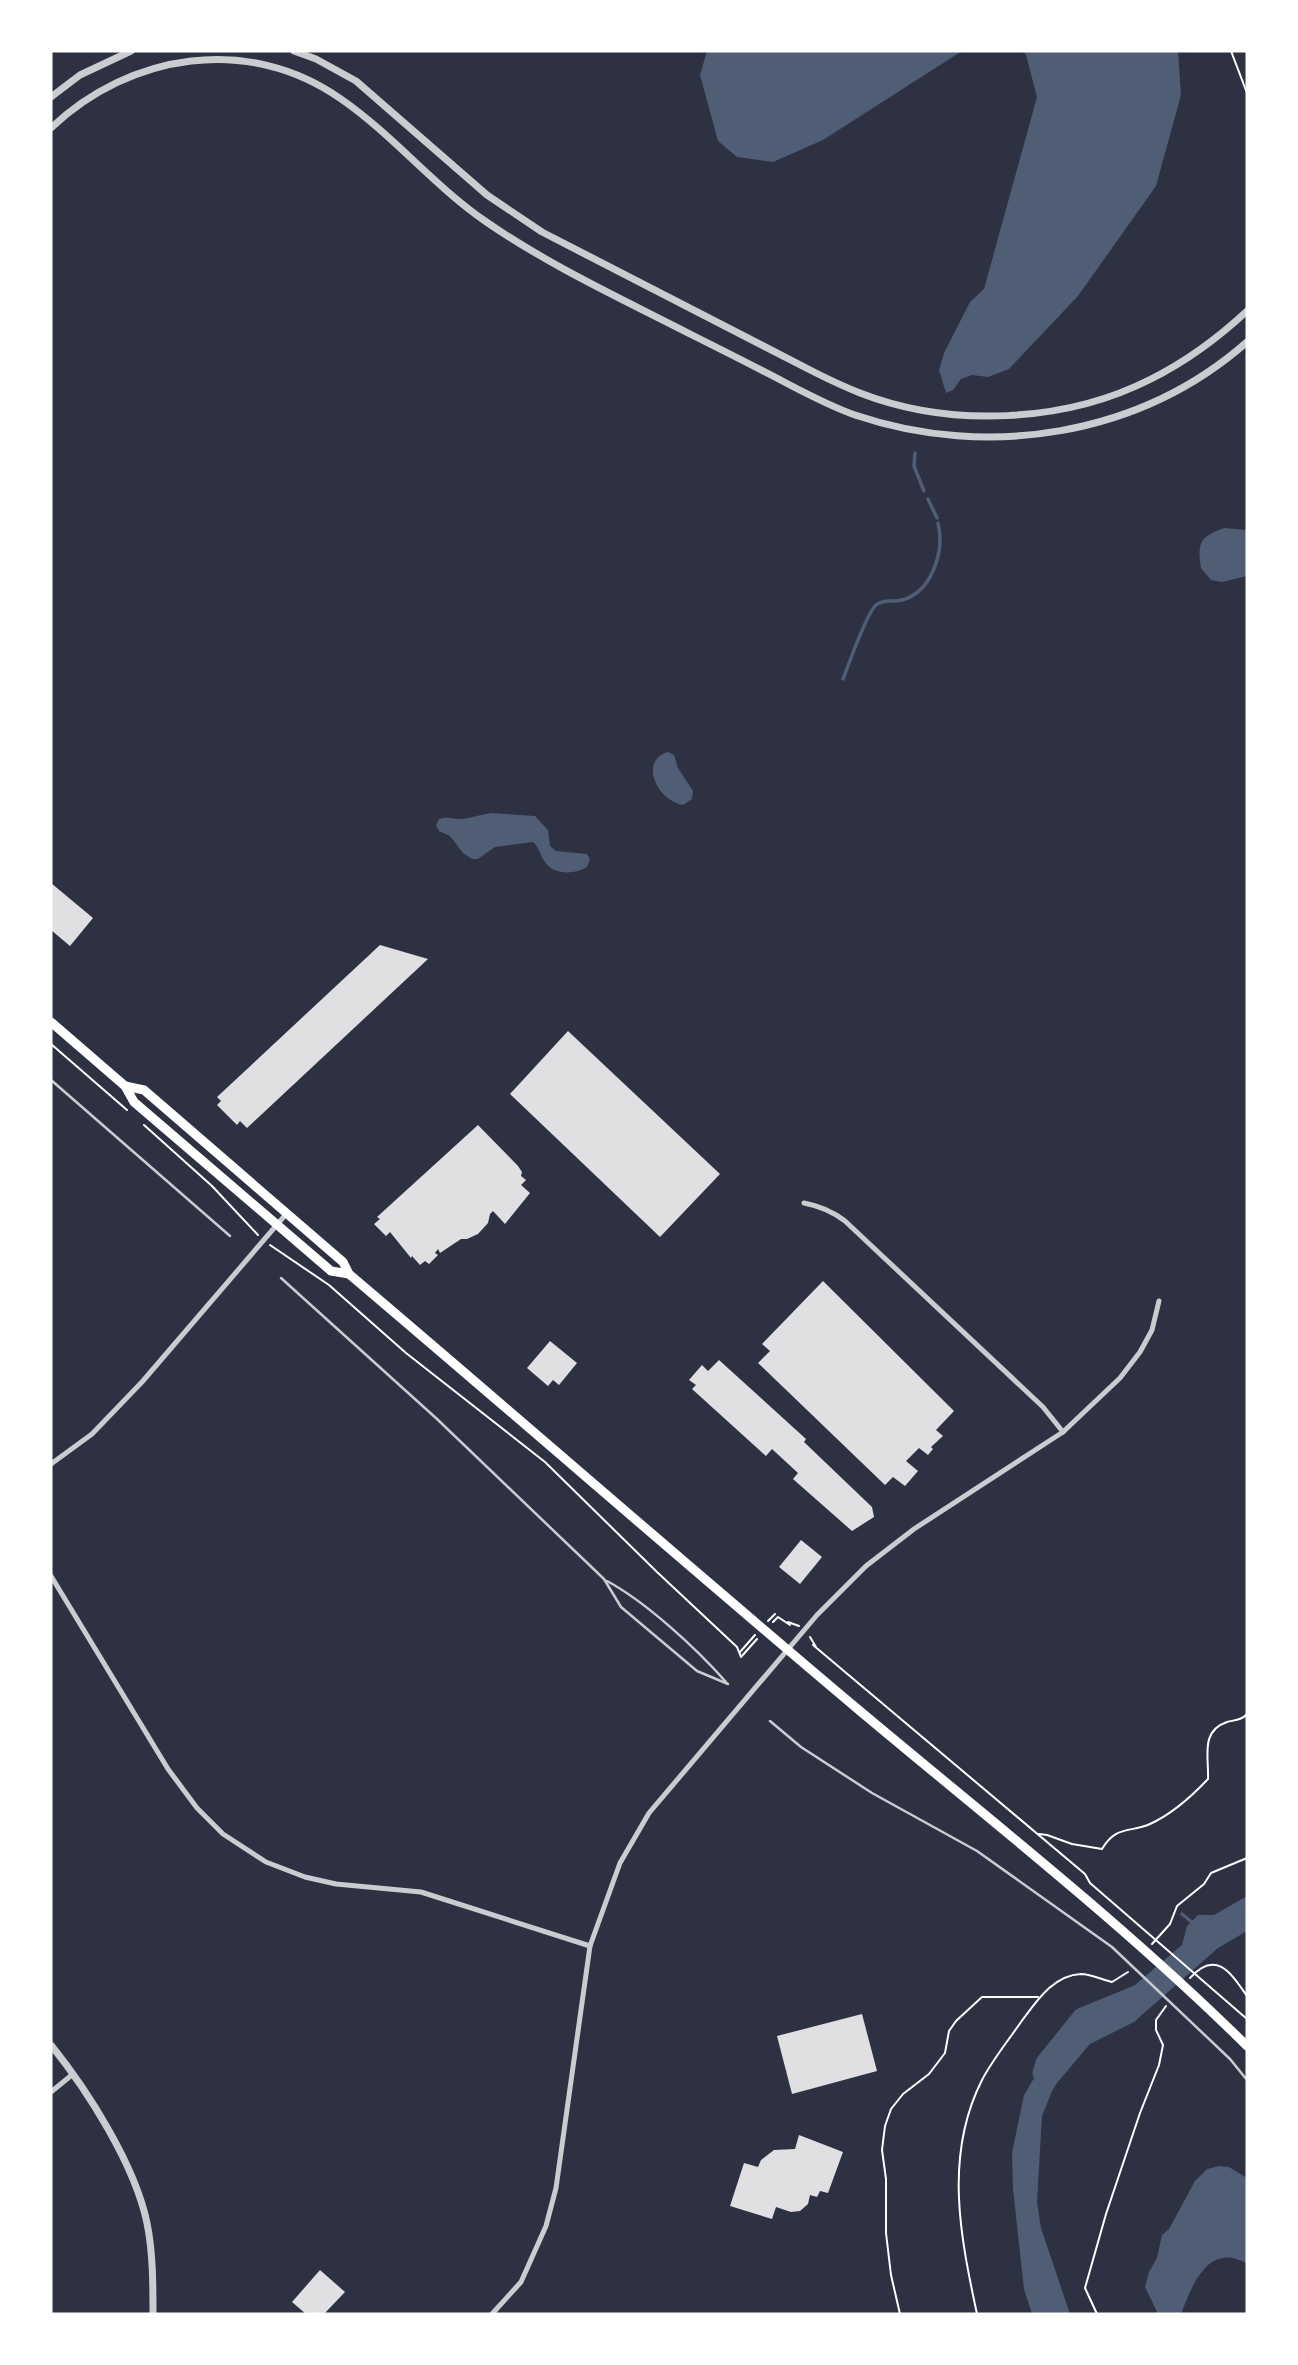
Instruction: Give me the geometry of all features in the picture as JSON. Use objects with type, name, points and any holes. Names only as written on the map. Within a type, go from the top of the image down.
[{"type":"main road","points":[[51,1022],[125,1086],[134,1102],[331,1271],[349,1274]]},
{"type":"main road","points":[[125,1086],[144,1090],[343,1262],[349,1274],[788,1650],[1129,1936],[1247,2046]]},
{"type":"street","points":[[51,97],[80,75],[131,51]]},
{"type":"street","points":[[294,51],[316,59],[356,81],[487,195],[542,232],[816,373],[861,394],[907,407],[980,416],[1036,413],[1081,404],[1126,389],[1170,368],[1206,345],[1247,311]]},
{"type":"street","points":[[51,128],[103,88],[158,66],[183,61],[225,60],[283,70],[340,97],[481,218],[553,264],[806,393],[853,414],[899,428],[943,436],[975,438],[1039,435],[1107,420],[1137,410],[1194,381],[1247,341]]},
{"type":"street","points":[[804,1203],[831,1211],[845,1221],[1043,1407],[1063,1432]]},
{"type":"street","points":[[51,1464],[92,1434],[142,1382],[287,1213]]},
{"type":"street","points":[[492,2314],[521,2282],[546,2226],[556,2188],[590,1946],[615,1873],[642,1823],[824,1607],[876,1558],[923,1523],[1063,1432],[1120,1378],[1140,1352],[1152,1330],[1159,1301]]},
{"type":"street","points":[[51,1576],[168,1769],[197,1808],[223,1834],[267,1862],[305,1877],[336,1884],[421,1892],[590,1946]]},
{"type":"street","points":[[51,2045],[73,2074],[114,2139],[131,2178],[147,2222],[153,2314]]},
{"type":"street","points":[[51,2092],[73,2074]]},
{"type":"lane","points":[[51,1080],[230,1236]]},
{"type":"lane","points":[[281,1278],[437,1419],[604,1579],[621,1607],[697,1671],[728,1684],[709,1663],[629,1592],[604,1579]]},
{"type":"lane","points":[[770,1721],[802,1747],[872,1793],[977,1851],[1112,1947],[1230,2059],[1247,2080]]},
{"type":"path","points":[[1231,51],[1247,93]]},
{"type":"path","points":[[51,1044],[132,1115]]},
{"type":"path","points":[[143,1124],[212,1186],[251,1229]]},
{"type":"path","points":[[278,1252],[328,1285],[406,1353],[545,1462],[712,1622],[737,1647],[741,1657]]},
{"type":"path","points":[[771,1618],[775,1614]]},
{"type":"path","points":[[778,1617],[790,1625]]},
{"type":"path","points":[[785,1621],[796,1623]]},
{"type":"path","points":[[813,1639],[817,1648]]},
{"type":"path","points":[[813,1645],[1085,1874],[1090,1883],[1247,2018]]},
{"type":"path","points":[[739,1653],[745,1646]]},
{"type":"path","points":[[1038,1835],[1102,1849],[1108,1840],[1124,1829],[1149,1825],[1191,1797],[1208,1779],[1206,1743],[1211,1732],[1223,1724],[1244,1718],[1247,1714]]},
{"type":"path","points":[[1161,1934],[1170,1924],[1177,1906],[1204,1884],[1211,1872],[1247,1858]]},
{"type":"path","points":[[1205,1965],[1216,1964],[1225,1969],[1247,1996]]},
{"type":"path","points":[[977,2314],[961,2231],[957,2188],[962,2138],[974,2099],[989,2068],[1045,1991],[1058,1982],[1082,1974],[1100,1980]]},
{"type":"path","points":[[900,2314],[891,2275],[886,2232],[886,2179],[882,2150],[885,2126],[891,2109],[903,2094],[929,2074],[945,2053],[949,2032],[956,2021],[982,1997],[1039,1998]]},
{"type":"path","points":[[1097,2314],[1085,2288],[1106,2214],[1159,2065],[1163,2045]]},
{"type":"water","points":[[707,51],[962,51],[823,140],[773,162],[737,157],[718,141],[700,75]]},
{"type":"water","points":[[1023,51],[1178,51],[1181,95],[1156,186],[1078,296],[1009,369],[988,377],[972,375],[961,379],[953,390],[946,393],[939,370],[944,353],[970,302],[984,289],[1037,97]]},
{"type":"water","points":[[1224,528],[1247,530],[1247,576],[1222,582],[1211,580],[1201,568],[1200,546],[1210,534]]},
{"type":"water","points":[[668,752],[674,755],[678,768],[693,791],[692,799],[683,805],[665,796],[654,780],[654,763],[659,756]]},
{"type":"water","points":[[491,813],[535,816],[548,830],[550,846],[556,851],[587,854],[590,859],[587,867],[571,872],[553,869],[545,862],[533,842],[495,847],[478,859],[472,859],[463,853],[450,836],[439,831],[436,825],[442,818],[462,819]]},
{"type":"water","points":[[1247,1896],[1247,1931],[1218,1948],[1134,2022],[1090,2044],[1052,2091],[1042,2116],[1037,2202],[1041,2228],[1070,2314],[1032,2314],[1024,2289],[1013,2189],[1012,2153],[1024,2095],[1043,2063],[1085,2023],[1115,2002],[1182,1945],[1187,1926],[1198,1915],[1214,1915]]},
{"type":"water","points":[[1229,2167],[1247,2178],[1247,2264],[1234,2258],[1222,2258],[1212,2262],[1197,2279],[1181,2314],[1158,2314],[1145,2287],[1157,2258],[1162,2235],[1169,2229],[1195,2181],[1207,2169]]},
{"type":"building","points":[[51,883],[93,918],[70,946],[51,930]]},
{"type":"building","points":[[380,945],[428,959],[247,1128],[240,1121],[237,1125],[217,1105],[221,1101],[217,1097]]},
{"type":"building","points":[[568,1031],[720,1174],[660,1237],[510,1094]]},
{"type":"building","points":[[478,1125],[518,1166],[522,1172],[521,1176],[526,1180],[521,1185],[530,1193],[505,1224],[493,1211],[488,1223],[478,1234],[461,1239],[440,1253],[438,1249],[435,1253],[438,1255],[429,1264],[425,1261],[420,1265],[390,1232],[386,1236],[374,1224],[380,1219],[377,1217]]},
{"type":"building","points":[[823,1281],[954,1411],[936,1430],[943,1436],[931,1447],[933,1449],[928,1455],[919,1448],[906,1461],[918,1471],[905,1486],[893,1477],[885,1485],[758,1363],[770,1351],[762,1344]]},
{"type":"building","points":[[550,1341],[577,1363],[559,1385],[553,1380],[548,1386],[527,1368]]},
{"type":"building","points":[[719,1360],[806,1439],[804,1442],[872,1507],[874,1517],[852,1531],[793,1479],[798,1473],[772,1449],[766,1456],[692,1389],[696,1385],[689,1380],[702,1365],[708,1371]]},
{"type":"building","points":[[801,1540],[822,1557],[800,1584],[779,1567]]},
{"type":"building","points":[[862,2014],[877,2071],[792,2094],[777,2036]]},
{"type":"building","points":[[799,2135],[843,2152],[828,2193],[820,2191],[817,2197],[810,2195],[808,2204],[800,2211],[791,2212],[776,2207],[772,2219],[730,2206],[744,2163],[758,2167],[761,2160],[774,2150],[795,2149]]},
{"type":"building","points":[[320,2270],[345,2292],[324,2314],[306,2314],[292,2302]]},
{"type":"waterway","points":[[915,453],[914,466],[924,491]]},
{"type":"waterway","points":[[928,499],[937,518]]},
{"type":"waterway","points":[[843,679],[863,628],[876,605],[912,596],[928,580],[938,558],[938,523]]},
{"type":"waterway","points":[[1182,1914],[1194,1924]]},
{"type":"waterway","points":[[1042,2073],[1045,2063],[1082,2017],[1136,1995]]}]
